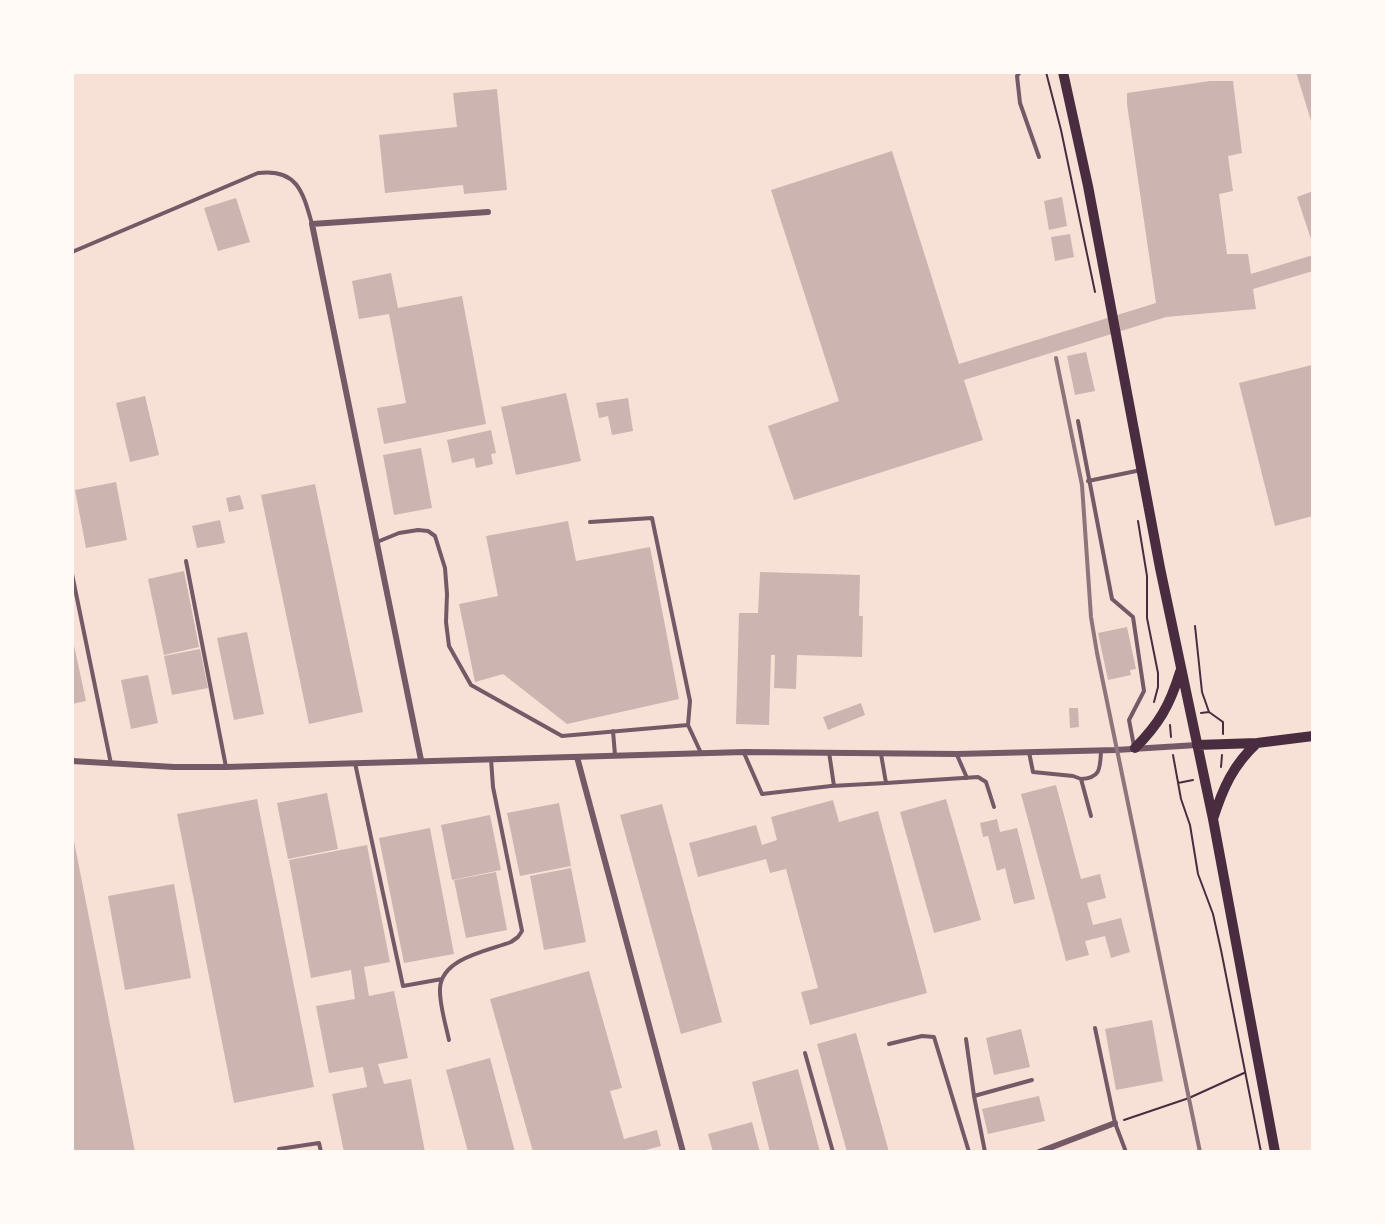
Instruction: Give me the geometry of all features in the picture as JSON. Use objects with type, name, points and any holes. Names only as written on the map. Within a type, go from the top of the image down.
[{"type":"main road","points":[[1063,72],[1088,186],[1181,669],[1213,819],[1275,1152]]},
{"type":"main road","points":[[1135,748],[1163,715],[1173,696],[1181,669]]},
{"type":"main road","points":[[1197,745],[1257,743],[1313,736]]},
{"type":"main road","points":[[1213,819],[1228,777],[1245,753],[1257,743]]},
{"type":"street","points":[[421,760],[312,224],[488,212]]},
{"type":"street","points":[[72,761],[226,767],[744,752],[957,754],[1101,751],[1197,745]]},
{"type":"street","points":[[577,757],[683,1152]]},
{"type":"street","points":[[1039,1152],[1115,1123]]},
{"type":"lane","points":[[1020,72],[1017,76],[1020,103],[1039,157]]},
{"type":"lane","points":[[72,252],[258,172],[282,173],[294,181],[305,200],[312,224]]},
{"type":"lane","points":[[1078,421],[1112,599],[1133,617],[1144,691],[1129,720],[1135,748]]},
{"type":"lane","points":[[1088,481],[1142,470]]},
{"type":"lane","points":[[590,522],[652,518],[690,701],[688,725],[701,754]]},
{"type":"lane","points":[[376,542],[399,533],[418,530],[428,531],[435,536],[445,568],[449,646],[471,685],[562,736],[688,725]]},
{"type":"lane","points":[[186,561],[226,767]]},
{"type":"lane","points":[[72,574],[111,764]]},
{"type":"lane","points":[[613,731],[615,755]]},
{"type":"lane","points":[[1029,752],[1033,772],[1091,779],[1096,775],[1100,764],[1101,751]]},
{"type":"lane","points":[[744,752],[762,794],[834,786],[978,777],[986,782],[994,807]]},
{"type":"lane","points":[[828,752],[834,786]]},
{"type":"lane","points":[[881,754],[886,783]]},
{"type":"lane","points":[[957,754],[967,778]]},
{"type":"lane","points":[[449,1040],[440,990],[447,969],[456,962],[511,942],[522,931],[493,787],[491,759]]},
{"type":"lane","points":[[355,763],[403,987],[442,979]]},
{"type":"lane","points":[[1081,779],[1091,816]]},
{"type":"lane","points":[[1095,1028],[1115,1123],[1126,1152]]},
{"type":"lane","points":[[889,1044],[922,1036],[934,1037],[969,1152]]},
{"type":"lane","points":[[966,1039],[985,1152]]},
{"type":"lane","points":[[805,1053],[833,1152]]},
{"type":"lane","points":[[974,1096],[1032,1080]]},
{"type":"lane","points":[[279,1149],[319,1143],[321,1152]]},
{"type":"path","points":[[1046,72],[1061,130],[1096,301]]},
{"type":"path","points":[[1137,514],[1147,576],[1147,618],[1158,674],[1158,687],[1152,709],[1169,718],[1181,800],[1190,825],[1198,874],[1213,914],[1262,1152]]},
{"type":"path","points":[[1195,626],[1202,692],[1209,712]]},
{"type":"path","points":[[1115,1123],[1189,1098],[1246,1073],[1259,1071]]},
{"type":"building","points":[[1296,72],[1313,72],[1313,124],[1312,124]]},
{"type":"building","points":[[1210,81],[1233,81],[1242,153],[1228,156],[1233,191],[1219,194],[1227,254],[1248,254],[1251,274],[1313,255],[1313,271],[1253,289],[1256,309],[1166,317],[964,380],[983,440],[794,500],[768,426],[839,401],[771,190],[892,151],[959,364],[1156,303],[1127,93]]},
{"type":"building","points":[[497,89],[507,190],[464,194],[463,185],[385,193],[379,135],[457,127],[453,93]]},
{"type":"building","points":[[1313,191],[1313,245],[1297,197]]},
{"type":"building","points":[[1062,197],[1067,226],[1049,230],[1044,201]]},
{"type":"building","points":[[236,198],[250,242],[218,251],[204,208]]},
{"type":"building","points":[[1070,234],[1074,257],[1055,261],[1051,237]]},
{"type":"building","points":[[391,273],[398,308],[462,296],[486,424],[384,444],[377,408],[406,403],[389,314],[359,319],[352,281]]},
{"type":"building","points":[[1086,352],[1095,391],[1075,395],[1067,356]]},
{"type":"building","points":[[1312,365],[1313,516],[1275,526],[1239,383]]},
{"type":"building","points":[[566,393],[581,461],[516,475],[501,407]]},
{"type":"building","points":[[145,396],[159,455],[130,462],[116,403]]},
{"type":"building","points":[[628,398],[633,431],[612,435],[608,416],[599,418],[596,403]]},
{"type":"building","points":[[491,430],[496,453],[491,454],[493,464],[476,468],[474,458],[452,463],[447,440]]},
{"type":"building","points":[[421,448],[432,508],[394,515],[383,455]]},
{"type":"building","points":[[116,482],[127,540],[86,548],[75,490]]},
{"type":"building","points":[[315,484],[363,712],[309,724],[261,495]]},
{"type":"building","points":[[240,495],[244,509],[229,512],[226,498]]},
{"type":"building","points":[[220,520],[225,543],[197,548],[192,526]]},
{"type":"building","points":[[568,521],[576,561],[650,547],[679,699],[567,724],[503,674],[475,682],[459,604],[498,596],[486,536]]},
{"type":"building","points":[[184,571],[199,647],[164,655],[148,579]]},
{"type":"building","points":[[760,572],[860,575],[859,616],[863,616],[862,657],[797,655],[796,689],[774,688],[775,655],[771,655],[769,725],[736,724],[739,613],[758,613]]},
{"type":"building","points":[[1127,627],[1136,669],[1130,670],[1131,675],[1108,680],[1098,633]]},
{"type":"building","points":[[247,632],[264,714],[234,720],[217,638]]},
{"type":"building","points":[[72,636],[86,701],[72,704]]},
{"type":"building","points":[[200,649],[208,688],[172,695],[164,656]]},
{"type":"building","points":[[148,675],[158,723],[131,729],[121,680]]},
{"type":"building","points":[[861,703],[865,715],[828,730],[823,717]]},
{"type":"building","points":[[1069,708],[1078,708],[1079,727],[1070,728]]},
{"type":"building","points":[[1056,785],[1081,879],[1100,874],[1106,898],[1087,903],[1093,925],[1121,918],[1130,952],[1111,958],[1105,936],[1085,941],[1089,955],[1066,961],[1021,794]]},
{"type":"building","points":[[327,793],[338,849],[288,859],[277,803]]},
{"type":"building","points":[[257,799],[314,1087],[234,1103],[177,814]]},
{"type":"building","points":[[946,799],[981,920],[934,933],[900,812]]},
{"type":"building","points":[[833,800],[839,822],[878,811],[927,993],[810,1025],[801,992],[818,988],[786,869],[770,873],[766,859],[698,877],[689,843],[756,825],[762,845],[777,840],[771,817]]},
{"type":"building","points":[[559,803],[571,866],[520,876],[507,813]]},
{"type":"building","points":[[662,804],[722,1022],[681,1034],[620,815]]},
{"type":"building","points":[[490,815],[501,870],[452,880],[441,825]]},
{"type":"building","points":[[997,819],[1000,832],[1017,828],[1035,899],[1014,904],[1005,868],[997,871],[988,836],[983,837],[980,823]]},
{"type":"building","points":[[430,828],[454,954],[404,963],[379,838]]},
{"type":"building","points":[[73,836],[135,1152],[72,1152]]},
{"type":"building","points":[[367,845],[390,962],[364,967],[369,996],[394,991],[408,1058],[378,1064],[384,1084],[411,1079],[425,1152],[344,1152],[332,1094],[367,1087],[363,1067],[329,1073],[316,1006],[355,999],[351,970],[311,978],[289,860]]},
{"type":"building","points":[[571,868],[586,942],[544,950],[530,876]]},
{"type":"building","points":[[496,872],[507,930],[466,938],[454,880]]},
{"type":"building","points":[[174,884],[191,978],[125,990],[108,896]]},
{"type":"building","points":[[589,971],[622,1088],[610,1091],[624,1139],[657,1130],[661,1146],[638,1152],[533,1152],[490,999]]},
{"type":"building","points":[[1152,1020],[1163,1081],[1116,1090],[1105,1029]]},
{"type":"building","points":[[1021,1029],[1030,1067],[994,1075],[986,1038]]},
{"type":"building","points":[[856,1033],[889,1152],[847,1152],[817,1044]]},
{"type":"building","points":[[490,1058],[515,1152],[468,1152],[446,1070]]},
{"type":"building","points":[[798,1069],[820,1152],[770,1152],[752,1082]]},
{"type":"building","points":[[1039,1096],[1045,1121],[988,1134],[982,1109]]},
{"type":"building","points":[[752,1122],[760,1152],[713,1152],[708,1134]]},
{"type":"railway","points":[[1056,358],[1082,485],[1091,617],[1097,653],[1200,1152]]}]
